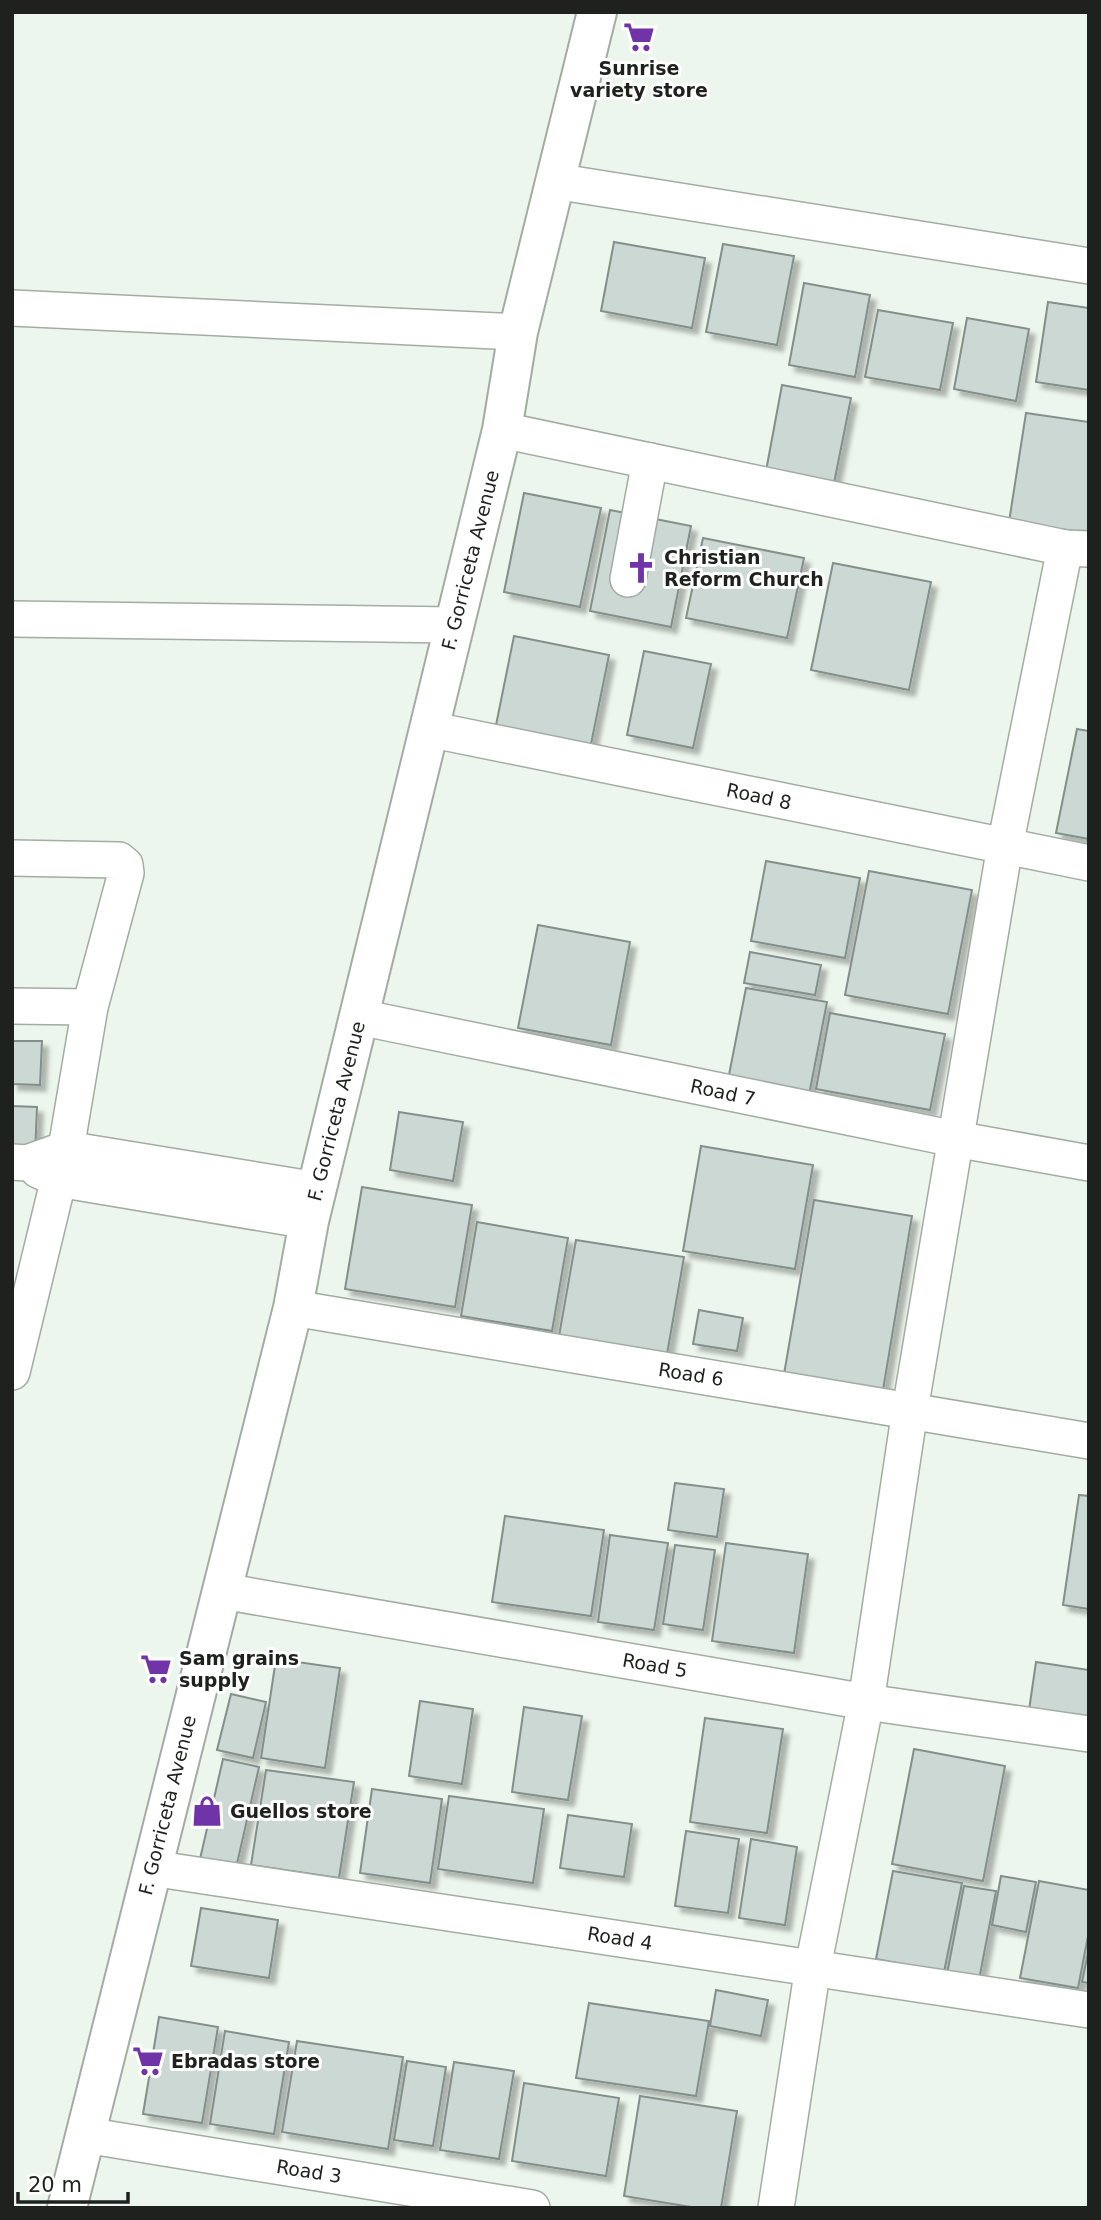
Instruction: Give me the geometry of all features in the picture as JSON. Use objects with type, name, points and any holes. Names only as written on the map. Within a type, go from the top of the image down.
[{"type":"main road","name":"F. Gorriceta Avenue","points":[[67,2208],[293,1308],[313,1206],[502,430],[518,332],[597,12]]},
{"type":"street","points":[[554,181],[1089,267]]},
{"type":"street","points":[[12,308],[518,332]]},
{"type":"street","points":[[502,430],[1077,549],[1005,846],[910,1410],[866,1702],[813,1967],[776,2208]]},
{"type":"street","points":[[628,579],[650,461]]},
{"type":"street","points":[[12,620],[454,625]]},
{"type":"street","name":"Road 8","points":[[429,729],[1089,863]]},
{"type":"street","points":[[12,858],[119,860],[125,865],[127,873],[90,1007],[62,1164],[19,1315],[12,1372]]},
{"type":"street","points":[[12,1006],[90,1007]]},
{"type":"street","name":"Road 7","points":[[359,1017],[955,1139],[1089,1163]]},
{"type":"street","points":[[20,1163],[62,1164],[313,1206]]},
{"type":"street","name":"Road 6","points":[[293,1308],[1089,1441]]},
{"type":"street","name":"Road 5","points":[[222,1591],[866,1702],[1089,1734]]},
{"type":"street","name":"Road 4","points":[[151,1868],[1089,2010]]},
{"type":"street","name":"Road 3","points":[[85,2135],[532,2208]]},
{"type":"building","points":[[614,242],[705,258],[692,328],[601,311]]},
{"type":"building","points":[[723,244],[794,256],[777,345],[706,332]]},
{"type":"building","points":[[804,283],[870,295],[855,377],[789,365]]},
{"type":"building","points":[[1048,302],[1089,308],[1089,390],[1036,382]]},
{"type":"building","points":[[878,310],[953,323],[940,390],[865,377]]},
{"type":"building","points":[[967,318],[1029,329],[1016,401],[954,389]]},
{"type":"building","points":[[782,385],[851,398],[834,483],[766,471]]},
{"type":"building","points":[[1026,413],[1089,422],[1089,533],[1009,522]]},
{"type":"building","points":[[524,493],[601,508],[580,607],[504,592]]},
{"type":"building","name":"Christian Reform Church","points":[[610,510],[691,526],[671,627],[590,611]]},
{"type":"building","points":[[703,538],[804,558],[787,638],[686,618]]},
{"type":"building","points":[[833,563],[931,582],[909,690],[811,670]]},
{"type":"building","points":[[514,636],[609,655],[589,754],[494,735]]},
{"type":"building","points":[[644,651],[711,664],[693,748],[627,735]]},
{"type":"building","points":[[1077,729],[1089,731],[1089,839],[1056,833]]},
{"type":"building","points":[[766,861],[860,878],[845,958],[751,941]]},
{"type":"building","points":[[869,871],[972,890],[948,1014],[845,995]]},
{"type":"building","points":[[538,925],[630,942],[611,1045],[518,1028]]},
{"type":"building","points":[[750,952],[821,965],[815,995],[744,983]]},
{"type":"building","points":[[746,988],[827,1002],[809,1095],[728,1080]]},
{"type":"building","points":[[830,1013],[945,1034],[930,1110],[816,1089]]},
{"type":"building","points":[[12,1041],[42,1041],[40,1085],[12,1084]]},
{"type":"building","points":[[12,1106],[37,1107],[35,1154],[12,1153]]},
{"type":"building","points":[[399,1112],[463,1122],[453,1181],[390,1170]]},
{"type":"building","points":[[701,1146],[813,1165],[795,1269],[683,1251]]},
{"type":"building","points":[[362,1187],[472,1205],[455,1307],[345,1289]]},
{"type":"building","points":[[814,1200],[912,1216],[882,1396],[783,1380]]},
{"type":"building","points":[[477,1222],[568,1238],[552,1331],[461,1316]]},
{"type":"building","points":[[576,1240],[684,1257],[667,1354],[559,1336]]},
{"type":"building","points":[[699,1310],[743,1318],[737,1351],[693,1344]]},
{"type":"building","points":[[675,1483],[724,1489],[717,1537],[668,1530]]},
{"type":"building","points":[[1079,1495],[1089,1496],[1089,1609],[1063,1605]]},
{"type":"building","points":[[505,1516],[604,1530],[591,1616],[492,1602]]},
{"type":"building","points":[[610,1535],[668,1543],[654,1630],[598,1622]]},
{"type":"building","points":[[726,1543],[808,1554],[794,1653],[712,1641]]},
{"type":"building","points":[[675,1545],[715,1550],[703,1630],[663,1624]]},
{"type":"building","points":[[276,1659],[340,1668],[325,1768],[261,1758]]},
{"type":"building","points":[[1036,1662],[1089,1670],[1089,1725],[1028,1717]]},
{"type":"building","points":[[231,1694],[266,1702],[253,1758],[217,1750]]},
{"type":"building","points":[[420,1701],[473,1709],[462,1784],[409,1776]]},
{"type":"building","points":[[524,1707],[582,1716],[568,1800],[512,1792]]},
{"type":"building","points":[[705,1718],[783,1729],[767,1833],[690,1822]]},
{"type":"building","points":[[914,1749],[1005,1766],[983,1881],[892,1864]]},
{"type":"building","points":[[223,1759],[259,1767],[236,1868],[200,1859]]},
{"type":"building","points":[[266,1770],[354,1782],[339,1878],[251,1865]]},
{"type":"building","points":[[372,1789],[442,1799],[430,1883],[360,1873]]},
{"type":"building","points":[[449,1796],[544,1809],[533,1883],[438,1869]]},
{"type":"building","points":[[568,1815],[632,1824],[624,1877],[560,1868]]},
{"type":"building","points":[[686,1831],[739,1839],[728,1913],[675,1906]]},
{"type":"building","points":[[751,1839],[797,1847],[785,1925],[739,1918]]},
{"type":"building","points":[[893,1871],[962,1883],[944,1972],[876,1959]]},
{"type":"building","points":[[1001,1876],[1036,1882],[1026,1932],[992,1925]]},
{"type":"building","points":[[1039,1881],[1089,1890],[1089,1931],[1078,1988],[1020,1978]]},
{"type":"building","points":[[964,1886],[996,1891],[978,1985],[946,1979]]},
{"type":"building","points":[[201,1908],[278,1920],[269,1978],[191,1966]]},
{"type":"building","points":[[1089,1948],[1089,1983],[1082,1982]]},
{"type":"building","points":[[716,1990],[768,2000],[761,2036],[710,2026]]},
{"type":"building","points":[[589,2003],[709,2021],[696,2096],[576,2078]]},
{"type":"building","points":[[159,2017],[218,2027],[202,2123],[143,2114]]},
{"type":"building","points":[[225,2031],[289,2042],[274,2134],[210,2124]]},
{"type":"building","points":[[297,2041],[403,2057],[388,2149],[282,2132]]},
{"type":"building","points":[[407,2061],[446,2067],[433,2146],[394,2140]]},
{"type":"building","points":[[454,2062],[514,2071],[499,2159],[440,2150]]},
{"type":"building","points":[[524,2083],[619,2098],[606,2176],[512,2161]]},
{"type":"building","points":[[640,2096],[737,2111],[721,2208],[697,2208],[624,2196]]},
{"type":"place","name":"Sunrise variety store","points":[[639,37]]},
{"type":"place","name":"Christian Reform Church","points":[[641,568]]},
{"type":"place","name":"Sam grains supply","points":[[156,1669]]},
{"type":"place","name":"Guellos store","points":[[207,1811]]},
{"type":"place","name":"Ebradas store","points":[[148,2061]]}]
